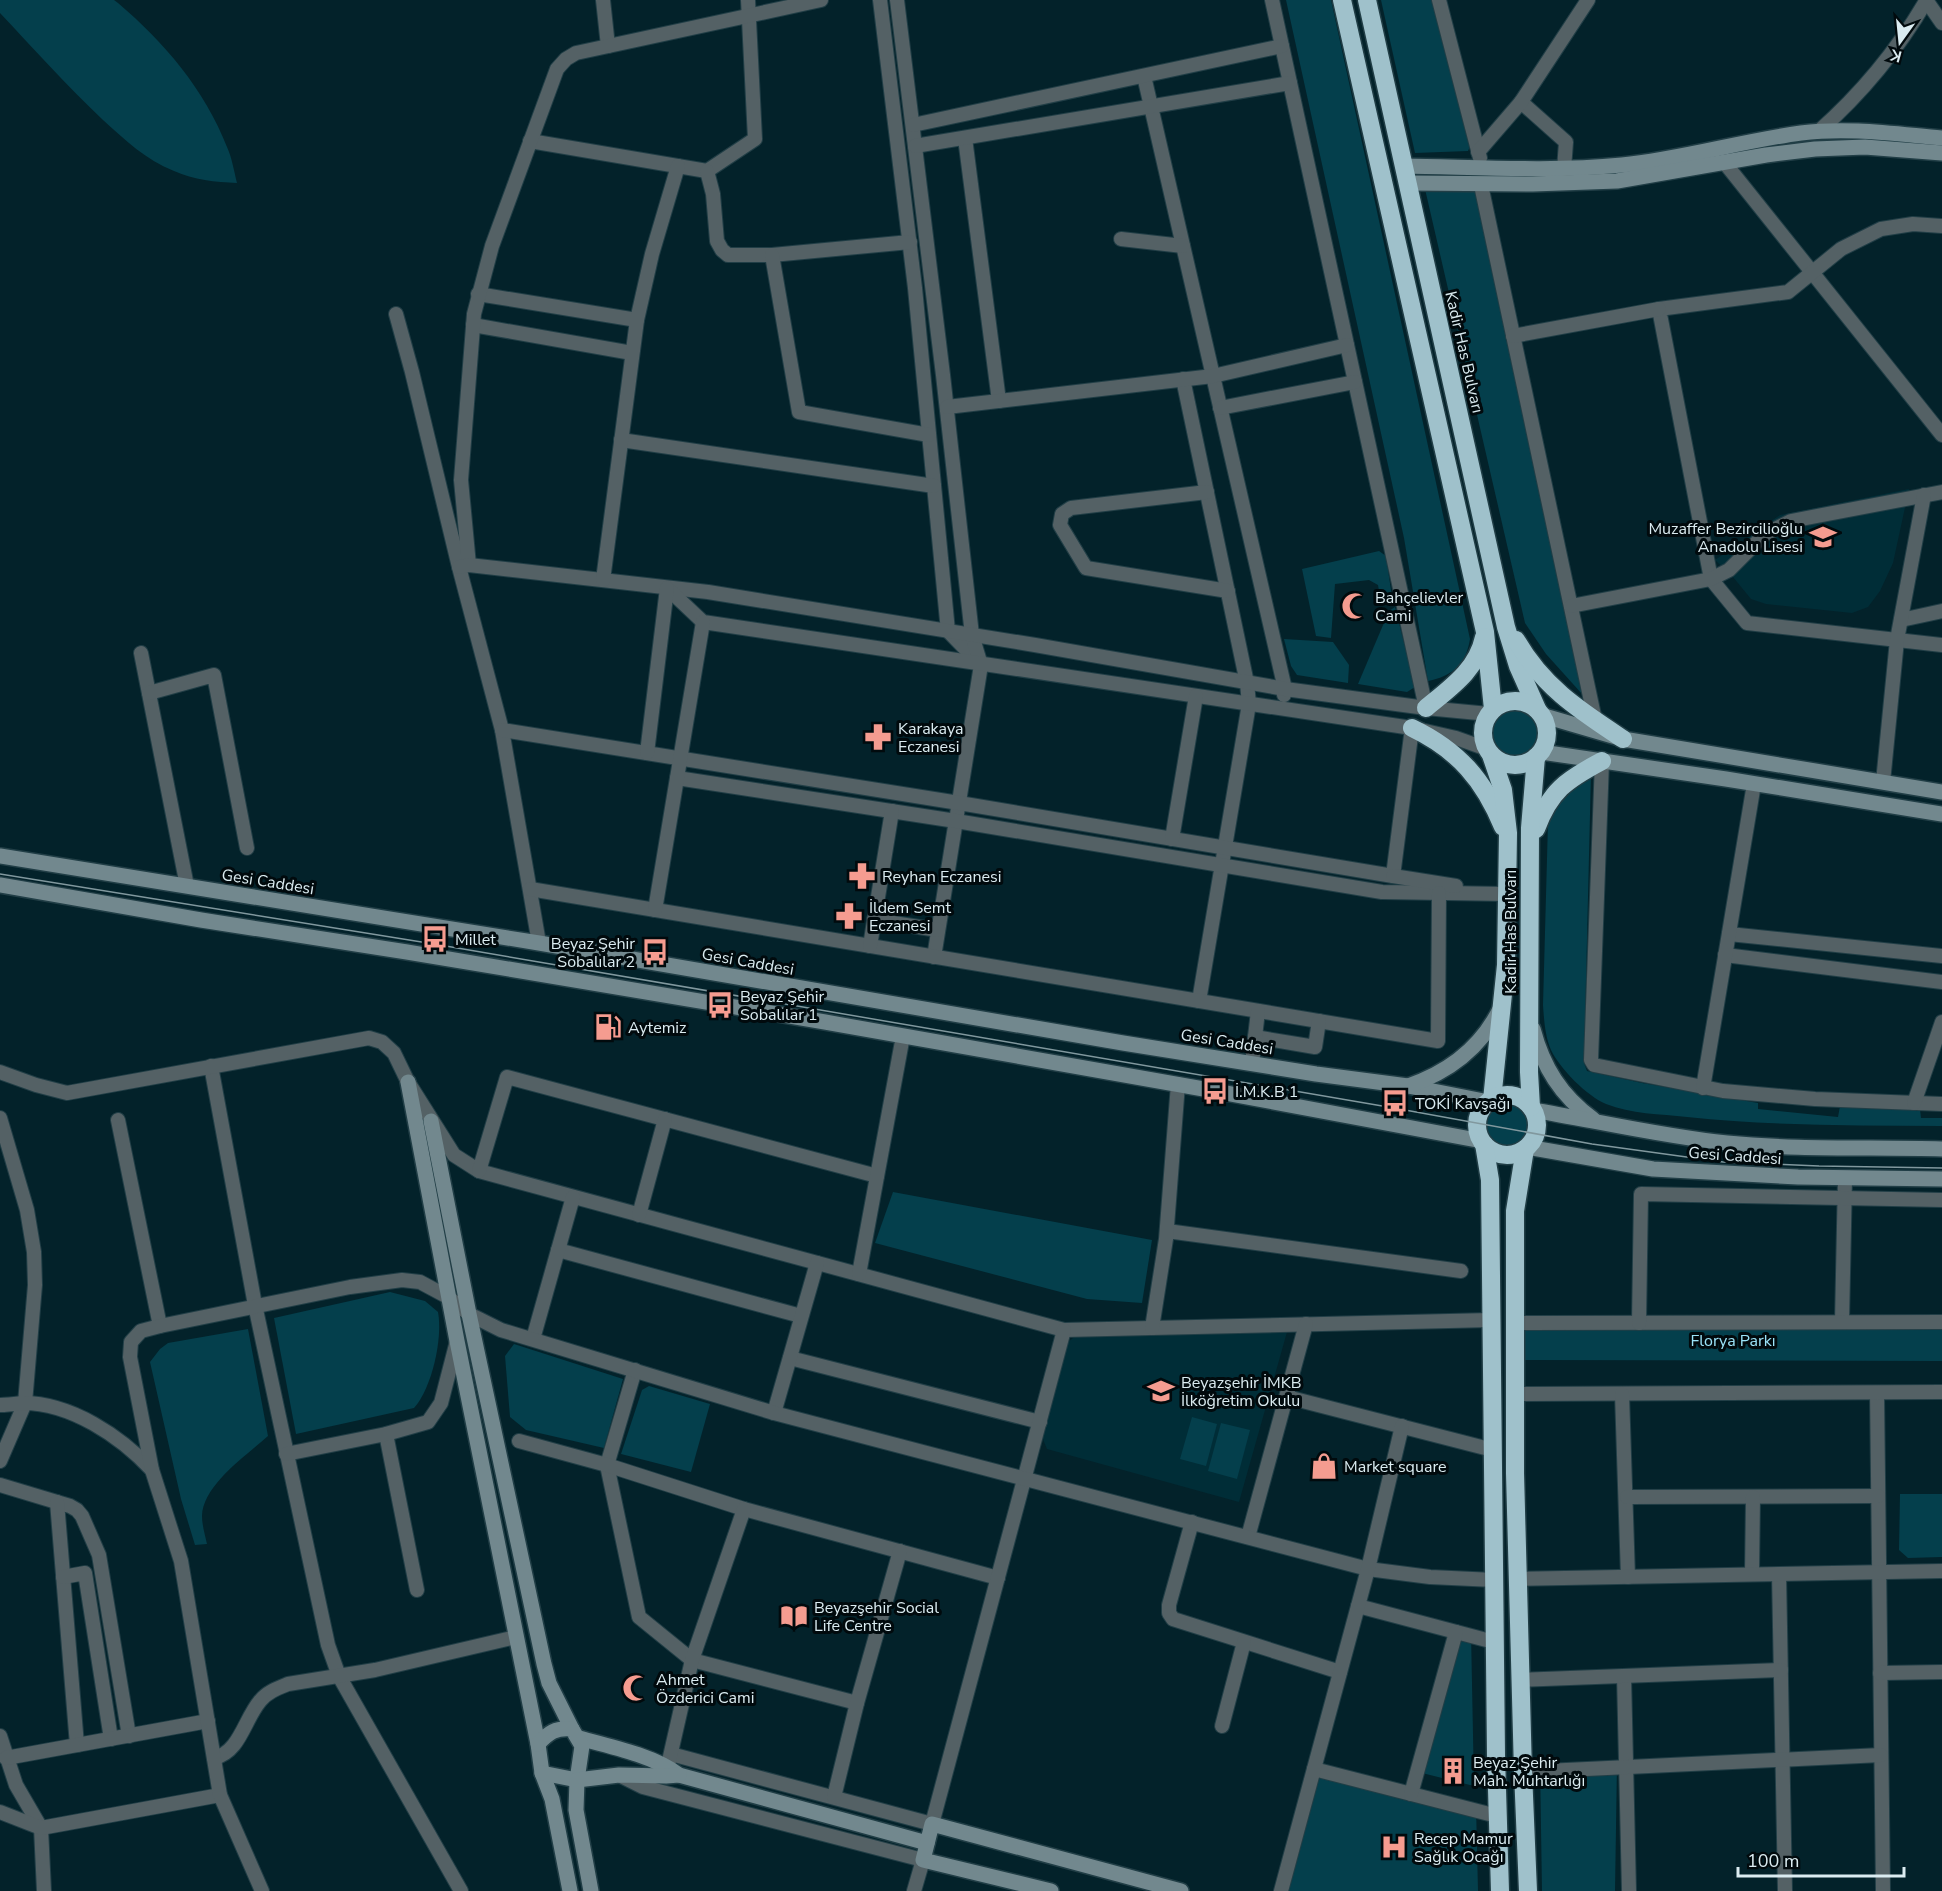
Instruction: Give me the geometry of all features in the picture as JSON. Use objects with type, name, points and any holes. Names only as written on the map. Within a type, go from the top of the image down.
[{"type":"highway","points":[[1342,0],[1485,632],[1491,711]]},
{"type":"highway","name":"Kadir Has Bulvarı","points":[[1367,0],[1503,613],[1518,666],[1539,712]]},
{"type":"highway","points":[[1503,613],[1525,654],[1542,677],[1564,698],[1623,739]]},
{"type":"highway","points":[[1426,708],[1471,667],[1480,650],[1485,632]]},
{"type":"highway","points":[[1515,701],[1523,702],[1539,712],[1547,730],[1547,737],[1539,755],[1522,765],[1514,765],[1498,760],[1489,752],[1482,735],[1485,720],[1491,711],[1507,702],[1515,701]]},
{"type":"highway","points":[[1412,728],[1441,744],[1470,769],[1493,804],[1508,842]]},
{"type":"highway","name":"Kadir Has Bulvarı","points":[[1489,752],[1504,797],[1508,842],[1503,1002],[1491,1101]]},
{"type":"highway","name":"Kadir Has Bulvarı","points":[[1532,1108],[1529,1013],[1530,845],[1539,755]]},
{"type":"highway","points":[[1530,845],[1550,798],[1573,778],[1602,761]]},
{"type":"highway","points":[[1483,1143],[1494,1152],[1501,1154],[1514,1155],[1526,1148],[1534,1140],[1537,1127],[1532,1108],[1514,1096],[1501,1096],[1491,1101],[1483,1109],[1479,1118],[1478,1131],[1483,1143],[1490,1180],[1494,1642],[1500,1891]]},
{"type":"highway","points":[[1526,1148],[1515,1211],[1515,1395],[1522,1772],[1528,1891]]},
{"type":"main road","points":[[1405,175],[1483,168],[1564,169],[1650,162],[1785,136],[1818,132],[1852,131],[1942,138]]},
{"type":"main road","points":[[1405,175],[1481,184],[1617,182],[1790,151],[1840,147],[1894,148],[1942,153]]},
{"type":"main road","points":[[1539,712],[1623,739],[1942,792]]},
{"type":"main road","points":[[1539,755],[1602,761],[1754,783],[1942,814]]},
{"type":"main road","name":"Gesi Caddesi","points":[[0,856],[1491,1101]]},
{"type":"main road","points":[[0,885],[903,1036],[1178,1084],[1483,1143]]},
{"type":"main road","points":[[1408,1086],[1438,1073],[1463,1057],[1487,1030],[1503,1002]]},
{"type":"main road","points":[[1529,1013],[1538,1050],[1549,1073],[1573,1103],[1595,1121]]},
{"type":"main road","points":[[408,1082],[542,1773],[552,1798],[570,1891]]},
{"type":"main road","name":"Gesi Caddesi","points":[[1532,1108],[1660,1134],[1728,1143],[1799,1147],[1942,1149]]},
{"type":"main road","points":[[431,1121],[469,1314],[544,1664],[549,1683],[582,1746],[577,1780],[576,1810],[591,1891]]},
{"type":"main road","name":"Gesi Caddesi","points":[[1526,1148],[1653,1168],[1798,1177],[1942,1179]]},
{"type":"main road","points":[[538,1744],[553,1730],[562,1728],[605,1745],[927,1843]]},
{"type":"main road","points":[[542,1773],[577,1780],[619,1775],[666,1776],[673,1765]]},
{"type":"main road","points":[[1051,1891],[923,1860],[932,1824],[1181,1891]]},
{"type":"street","points":[[603,0],[608,46]]},
{"type":"street","points":[[530,141],[706,171],[755,139],[748,0]]},
{"type":"street","points":[[464,566],[461,480],[473,325],[478,294],[492,246],[530,141],[554,76],[562,63],[576,53],[821,0]]},
{"type":"street","points":[[880,0],[910,242],[948,631],[981,665]]},
{"type":"street","points":[[897,0],[947,407],[972,635],[981,665],[934,957]]},
{"type":"street","points":[[1272,0],[1426,708]]},
{"type":"street","points":[[1439,0],[1483,168]]},
{"type":"street","points":[[1478,152],[1521,102],[1588,0]]},
{"type":"street","points":[[1818,132],[1855,98],[1883,66],[1926,0],[1942,23]]},
{"type":"street","points":[[913,125],[1282,46]]},
{"type":"street","points":[[1144,76],[1285,689],[1284,709]]},
{"type":"street","points":[[915,146],[1290,82]]},
{"type":"street","points":[[1521,102],[1566,142],[1564,169]]},
{"type":"street","points":[[965,138],[999,401]]},
{"type":"street","points":[[1724,162],[1942,435]]},
{"type":"street","points":[[603,580],[637,320],[652,254],[678,166]]},
{"type":"street","points":[[706,171],[713,194],[717,241],[722,250],[732,255],[772,255],[910,242]]},
{"type":"street","points":[[1481,184],[1595,720]]},
{"type":"street","points":[[1815,276],[1841,249],[1881,229],[1913,224],[1942,226]]},
{"type":"street","points":[[1513,336],[1659,309],[1788,292],[1883,236],[1914,232],[1942,234]]},
{"type":"street","points":[[1121,239],[1183,246]]},
{"type":"street","points":[[772,255],[799,412],[929,435]]},
{"type":"street","points":[[478,294],[637,320]]},
{"type":"street","points":[[1659,309],[1711,579],[1747,623],[1942,645]]},
{"type":"street","points":[[396,314],[464,566],[502,730],[539,943]]},
{"type":"street","points":[[473,325],[632,353]]},
{"type":"street","points":[[947,407],[1213,376],[1347,345]]},
{"type":"street","points":[[1183,379],[1250,704],[1199,1001]]},
{"type":"street","points":[[1220,408],[1355,382]]},
{"type":"street","points":[[621,441],[934,486]]},
{"type":"street","points":[[1207,492],[1071,508],[1062,514],[1060,525],[1086,568],[1228,591]]},
{"type":"street","points":[[1571,606],[1711,579],[1729,570],[1757,541],[1782,524],[1791,521],[1942,492]]},
{"type":"street","points":[[1883,782],[1898,640],[1924,495]]},
{"type":"street","points":[[464,566],[708,592],[1285,689],[1426,708],[1491,711]]},
{"type":"street","points":[[667,588],[703,622],[1412,728],[1456,738],[1489,752]]},
{"type":"street","points":[[647,753],[667,588]]},
{"type":"street","points":[[1901,620],[1942,611]]},
{"type":"street","points":[[655,910],[703,622]]},
{"type":"street","points":[[141,653],[187,886]]},
{"type":"street","points":[[149,693],[214,675],[247,848]]},
{"type":"street","points":[[1172,839],[1196,696]]},
{"type":"street","points":[[1393,876],[1412,728]]},
{"type":"street","points":[[502,730],[1507,894]]},
{"type":"street","points":[[1602,761],[1592,1060],[1594,1065],[1703,1088],[1815,1099],[1942,1104]]},
{"type":"street","points":[[677,778],[956,821],[1382,892],[1507,894]]},
{"type":"street","points":[[1703,1088],[1754,783]]},
{"type":"street","points":[[870,946],[892,811]]},
{"type":"street","points":[[530,889],[1438,1041],[1439,893]]},
{"type":"street","points":[[874,920],[938,930]]},
{"type":"street","points":[[1729,934],[1942,956]]},
{"type":"street","points":[[1725,955],[1942,982]]},
{"type":"street","points":[[1252,1063],[1258,1011]]},
{"type":"street","points":[[1255,1037],[1315,1047],[1319,1022]]},
{"type":"street","points":[[1914,1103],[1942,1022]]},
{"type":"street","points":[[859,1274],[903,1036]]},
{"type":"street","points":[[0,1072],[67,1093],[369,1038],[389,1047],[394,1053],[408,1082],[454,1155],[479,1171],[1064,1330],[1491,1320]]},
{"type":"street","points":[[211,1066],[255,1305],[328,1645],[339,1676],[461,1891]]},
{"type":"street","points":[[479,1171],[507,1077],[877,1176]]},
{"type":"street","points":[[1152,1328],[1167,1231],[1178,1084]]},
{"type":"street","points":[[0,1118],[27,1210],[33,1252],[34,1302],[25,1403],[0,1461]]},
{"type":"street","points":[[639,1215],[665,1119]]},
{"type":"street","points":[[118,1120],[160,1326]]},
{"type":"street","points":[[1842,1322],[1845,1178]]},
{"type":"street","points":[[1639,1323],[1641,1194],[1942,1200]]},
{"type":"street","points":[[532,1339],[573,1197]]},
{"type":"street","points":[[1167,1231],[1461,1271]]},
{"type":"street","points":[[558,1250],[801,1316]]},
{"type":"street","points":[[774,1413],[817,1263]]},
{"type":"street","points":[[262,1891],[220,1795],[181,1561],[152,1470],[129,1350],[130,1342],[141,1331],[160,1326],[366,1284],[402,1280],[420,1282],[448,1296],[469,1314],[501,1330],[774,1413],[1368,1569],[1430,1577],[1494,1580]]},
{"type":"street","points":[[1515,1323],[1942,1322]]},
{"type":"street","points":[[1248,1537],[1306,1324]]},
{"type":"street","points":[[744,1509],[692,1660],[673,1765],[834,1797],[932,1824],[1064,1330]]},
{"type":"street","points":[[286,1454],[386,1434],[428,1422],[437,1411],[444,1394],[457,1341]]},
{"type":"street","points":[[790,1358],[1040,1422]]},
{"type":"street","points":[[635,1370],[607,1465],[639,1617],[692,1660],[857,1703]]},
{"type":"street","points":[[1515,1395],[1942,1392]]},
{"type":"street","points":[[1877,1393],[1883,1891]]},
{"type":"street","points":[[1622,1394],[1628,1577]]},
{"type":"street","points":[[1287,1397],[1492,1450]]},
{"type":"street","points":[[0,1405],[25,1403],[58,1410],[90,1422],[130,1448],[152,1470]]},
{"type":"street","points":[[1281,1891],[1368,1569],[1402,1426]]},
{"type":"street","points":[[386,1434],[417,1590]]},
{"type":"street","points":[[519,1441],[607,1465],[744,1509],[998,1578]]},
{"type":"street","points":[[0,1485],[57,1502],[80,1512],[99,1555],[129,1736]]},
{"type":"street","points":[[1627,1497],[1878,1496]]},
{"type":"street","points":[[1752,1574],[1753,1497]]},
{"type":"street","points":[[57,1502],[77,1745]]},
{"type":"street","points":[[1192,1522],[1169,1605],[1169,1613],[1176,1621],[1340,1672]]},
{"type":"street","points":[[834,1797],[857,1703],[900,1551]]},
{"type":"street","points":[[1518,1579],[1942,1571]]},
{"type":"street","points":[[63,1577],[85,1573],[111,1739]]},
{"type":"street","points":[[1779,1574],[1785,1891]]},
{"type":"street","points":[[1358,1606],[1494,1642]]},
{"type":"street","points":[[1411,1794],[1456,1632]]},
{"type":"street","points":[[214,1758],[225,1756],[232,1749],[261,1700],[288,1684],[375,1670],[516,1637]]},
{"type":"street","points":[[1222,1726],[1244,1642]]},
{"type":"street","points":[[1520,1680],[1781,1670]]},
{"type":"street","points":[[1880,1672],[1942,1672]]},
{"type":"street","points":[[1624,1676],[1629,1891]]},
{"type":"street","points":[[6,1758],[208,1721]]},
{"type":"street","points":[[0,1736],[23,1800],[41,1828],[44,1891]]},
{"type":"street","points":[[1522,1772],[1881,1755]]},
{"type":"street","points":[[1314,1769],[1497,1816]]},
{"type":"street","points":[[619,1775],[643,1787],[923,1860],[914,1891]]},
{"type":"street","points":[[0,1812],[41,1828],[220,1795]]},
{"type":"shaded area","name":"Muzaffer Bezircilioğlu Anadolu Lisesi","points":[[1909,489],[1893,563],[1880,591],[1868,607],[1852,613],[1766,604],[1751,599],[1715,560],[1780,515]]},
{"type":"shaded area","name":"Beyazşehir İMKB İlköğretim Okulu","points":[[1280,1325],[1287,1332],[1239,1502],[1047,1449],[1042,1437],[1064,1345],[1077,1335]]},
{"type":"green space","points":[[0,0],[114,0],[118,3],[167,51],[195,87],[218,126],[230,156],[237,183],[189,177],[154,161],[136,149],[90,107],[0,13]]},
{"type":"green space","points":[[1286,0],[1331,0],[1470,639],[1462,662],[1457,668],[1445,676],[1428,681],[1404,538]]},
{"type":"green space","points":[[1381,0],[1432,0],[1471,144],[1468,151],[1415,153]]},
{"type":"green space","points":[[1425,189],[1478,189],[1582,694],[1546,654],[1525,623]]},
{"type":"green space","points":[[1379,551],[1386,556],[1392,597],[1380,597],[1378,585],[1369,580],[1335,584],[1331,638],[1316,636],[1302,569]]},
{"type":"green space","points":[[1395,607],[1415,687],[1407,692],[1358,684],[1389,611]]},
{"type":"green space","points":[[1284,639],[1333,642],[1349,665],[1348,683],[1297,675],[1291,666]]},
{"type":"green space","points":[[1509,709],[1519,709],[1531,716],[1538,728],[1538,738],[1531,750],[1519,757],[1509,757],[1494,746],[1490,738],[1490,728],[1501,713]]},
{"type":"green space","points":[[1591,773],[1584,1063],[1587,1071],[1758,1103],[1758,1109],[1838,1117],[1840,1106],[1920,1109],[1921,1118],[1942,1118],[1942,1126],[1782,1124],[1646,1113],[1606,1104],[1575,1081],[1551,1050],[1544,1022],[1548,822],[1556,803]]},
{"type":"green space","points":[[1507,1103],[1522,1110],[1529,1125],[1522,1140],[1507,1147],[1492,1140],[1485,1125],[1492,1110]]},
{"type":"green space","points":[[893,1192],[1152,1240],[1142,1303],[1087,1299],[875,1243]]},
{"type":"green space","points":[[390,1292],[425,1301],[438,1312],[439,1335],[435,1362],[420,1399],[414,1408],[296,1434],[274,1318]]},
{"type":"green space","name":"Florya Parkı","points":[[1523,1319],[1942,1319],[1942,1361],[1524,1360]]},
{"type":"green space","points":[[248,1329],[268,1436],[227,1472],[210,1493],[204,1504],[202,1516],[207,1544],[195,1545],[181,1499],[150,1362],[168,1343]]},
{"type":"green space","points":[[514,1344],[623,1379],[604,1448],[526,1430],[510,1417],[505,1356]]},
{"type":"green space","points":[[649,1386],[710,1404],[691,1472],[621,1454],[642,1390]]},
{"type":"green space","points":[[1192,1417],[1217,1424],[1206,1466],[1180,1459]]},
{"type":"green space","points":[[1221,1423],[1250,1430],[1237,1479],[1208,1471]]},
{"type":"green space","points":[[1900,1494],[1942,1494],[1942,1557],[1908,1558],[1899,1550]]},
{"type":"green space","points":[[1454,1627],[1471,1632],[1474,1786],[1414,1771]]},
{"type":"green space","points":[[1617,1763],[1615,1891],[1542,1891],[1540,1764]]},
{"type":"green space","points":[[1320,1765],[1476,1805],[1478,1891],[1285,1891]]},
{"type":"tram line","points":[[0,874],[434,944],[1592,1144],[1723,1162],[1942,1168]]},
{"type":"place","name":"Muzaffer Bezircilioğlu Anadolu Lisesi","points":[[1823,537]]},
{"type":"place","name":"Bahçelievler Cami","points":[[1355,606]]},
{"type":"place","name":"Karakaya Eczanesi","points":[[878,737]]},
{"type":"place","name":"Reyhan Eczanesi","points":[[862,876]]},
{"type":"place","name":"İldem Semt Eczanesi","points":[[849,916]]},
{"type":"place","name":"Millet","points":[[435,939]]},
{"type":"place","name":"Beyaz Şehir Sobalılar 2","points":[[655,952]]},
{"type":"place","name":"Beyaz Şehir Sobalılar 1","points":[[720,1005]]},
{"type":"place","name":"Aytemiz","points":[[608,1027]]},
{"type":"place","name":"İ.M.K.B 1","points":[[1215,1091]]},
{"type":"place","name":"TOKİ Kavşağı","points":[[1395,1103]]},
{"type":"place","name":"Beyazşehir İMKB İlköğretim Okulu","points":[[1161,1391]]},
{"type":"place","name":"Market square","points":[[1324,1466]]},
{"type":"place","name":"Beyazşehir Social Life Centre","points":[[794,1616]]},
{"type":"place","name":"Ahmet Özderici Cami","points":[[636,1688]]},
{"type":"place","name":"Beyaz Şehir Mah. Muhtarlığı","points":[[1453,1771]]},
{"type":"place","name":"Recep Mamur Sağlık Ocağı","points":[[1394,1847]]}]
